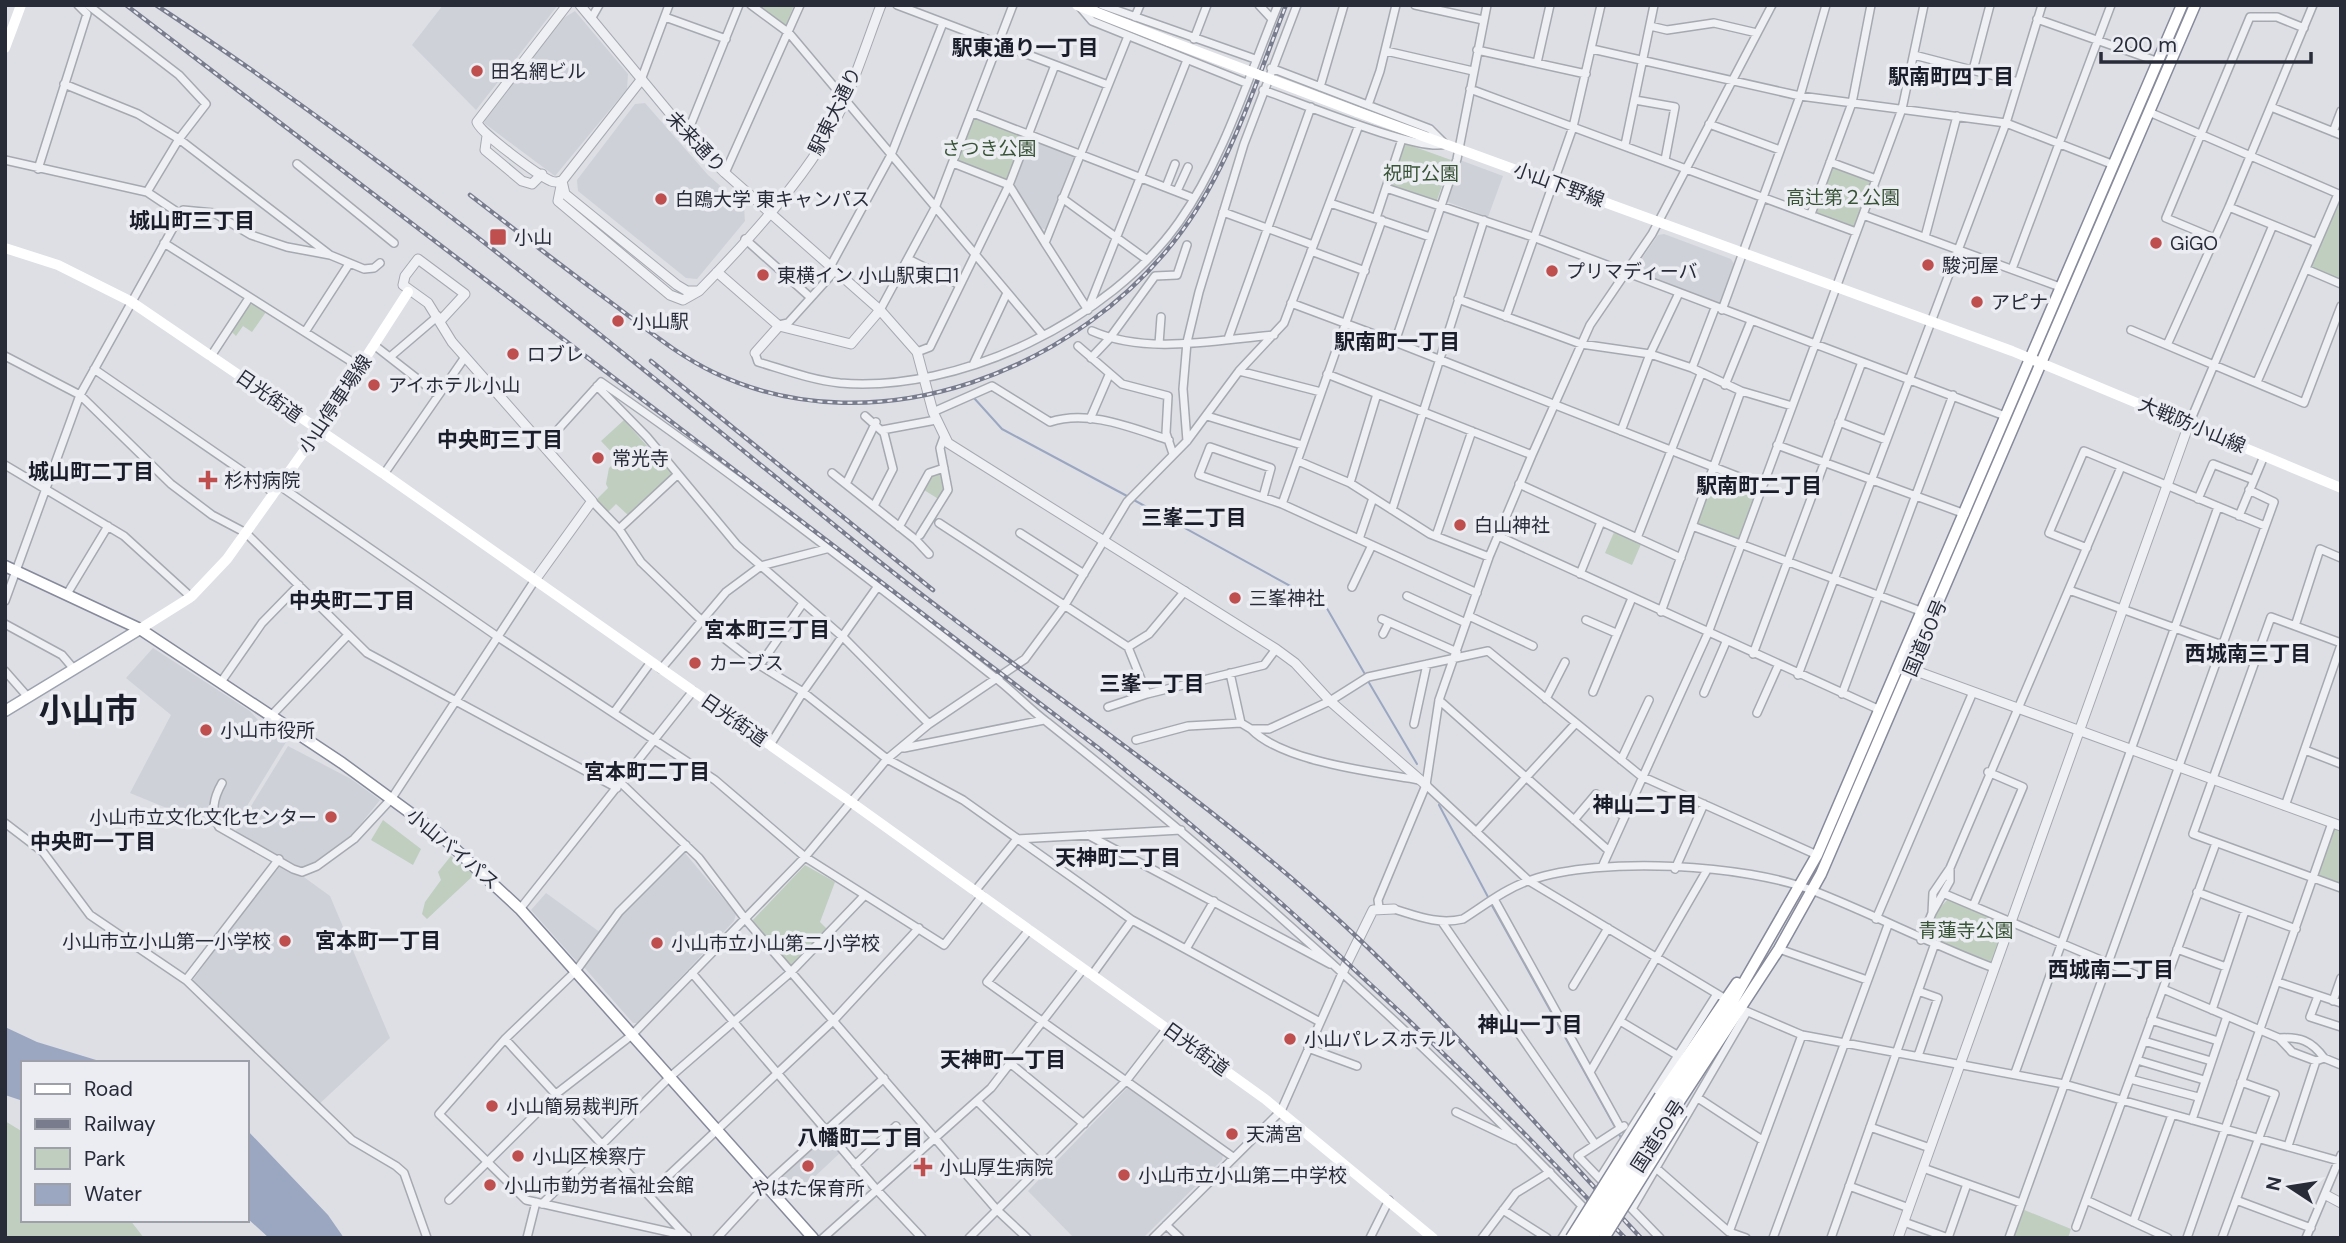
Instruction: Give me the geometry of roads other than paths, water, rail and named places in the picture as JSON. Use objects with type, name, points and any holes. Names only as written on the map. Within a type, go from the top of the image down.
[{"type":"main road","points":[[5,48],[21,5]]},
{"type":"main road","name":"国道50号","points":[[1592,1238],[1817,855],[1880,710],[1906,667],[1923,612],[2182,5]]},
{"type":"main road","name":"国道50号","points":[[1581,1238],[1671,1105],[1718,1044],[1732,1003],[1779,949],[1812,890],[1906,667],[2043,363],[2195,5]]},
{"type":"main road","name":"小山下野線","points":[[1082,6],[1357,112],[2043,363]]},
{"type":"main road","name":"日光街道","points":[[5,248],[58,265],[130,301],[384,474],[851,802],[1281,1111],[1433,1238]]},
{"type":"main road","name":"小山停車場線","points":[[140,629],[191,597],[216,573],[413,293]]},
{"type":"main road","name":"大戦防小山線","points":[[2043,363],[2341,488]]},
{"type":"main road","name":"小山バイパス","points":[[5,566],[140,629],[392,798],[480,868],[576,971],[813,1238]]},
{"type":"main road","points":[[5,710],[140,629]]},
{"type":"main road","points":[[1571,1238],[1671,1105]]},
{"type":"main road","points":[[1604,1238],[1671,1105]]},
{"type":"street","points":[[38,169],[87,14],[78,5]]},
{"type":"street","points":[[88,5],[179,75],[206,104],[179,139],[147,192]]},
{"type":"street","points":[[567,5],[478,119],[478,128],[487,136],[494,138],[553,182],[562,181],[641,80],[669,5]]},
{"type":"street","name":"未来通り","points":[[580,5],[687,134],[725,173],[880,310],[917,352]]},
{"type":"street","points":[[591,19],[598,5]]},
{"type":"street","points":[[687,134],[739,5]]},
{"type":"street","points":[[751,5],[789,33],[1043,335]]},
{"type":"street","points":[[725,173],[800,5]]},
{"type":"street","name":"駅東大通り","points":[[562,181],[565,194],[677,285],[687,291],[699,292],[808,164],[845,99],[881,5]]},
{"type":"street","points":[[897,5],[1108,85]]},
{"type":"street","points":[[718,272],[779,326],[851,344],[880,310],[935,208],[1013,5]]},
{"type":"street","points":[[1102,5],[1255,59]]},
{"type":"street","points":[[1135,17],[1140,5]]},
{"type":"street","points":[[1194,39],[1207,5]]},
{"type":"street","points":[[1259,5],[1272,19]]},
{"type":"street","points":[[943,23],[891,155],[833,269],[788,323],[779,326],[755,353],[758,362],[816,379],[842,383],[923,377],[973,365],[1043,335],[1088,310],[1146,259],[1178,223],[1221,147],[1278,5]]},
{"type":"street","points":[[1187,440],[1183,389],[1187,342],[1223,212],[1264,90],[1297,5]]},
{"type":"street","points":[[1320,87],[1344,5]]},
{"type":"street","points":[[1368,105],[1386,51],[1396,5]]},
{"type":"street","points":[[1415,5],[1483,20]]},
{"type":"street","points":[[1395,342],[1458,148],[1487,5]]},
{"type":"street","points":[[1537,63],[1550,5]]},
{"type":"street","points":[[1506,317],[1573,127],[1601,5]]},
{"type":"street","points":[[1625,145],[1654,5]]},
{"type":"street","points":[[1153,1238],[1281,1111],[1367,918],[1378,907],[1378,900],[1422,783],[1440,700],[1489,557],[1581,344],[1600,308],[1659,222],[1772,5]]},
{"type":"street","points":[[1692,368],[1743,253],[1800,96],[1826,5]]},
{"type":"street","points":[[1811,214],[1852,103],[1871,5]]},
{"type":"street","points":[[1602,867],[1708,633],[1741,545],[1902,109],[1924,5]]},
{"type":"street","points":[[1973,70],[1990,5]]},
{"type":"street","points":[[1798,675],[2006,123],[2042,5]]},
{"type":"street","points":[[2012,269],[2111,5]]},
{"type":"street","points":[[2167,345],[2229,207],[2313,5]]},
{"type":"street","points":[[1082,6],[1092,22],[1246,83]]},
{"type":"street","points":[[665,17],[726,39]]},
{"type":"street","points":[[2214,238],[2166,218],[2250,17],[2277,17],[2304,28]]},
{"type":"street","points":[[2037,19],[2159,62]]},
{"type":"street","points":[[1650,26],[1667,30],[1714,23],[1757,33]]},
{"type":"street","points":[[1045,243],[1128,36]]},
{"type":"street","points":[[1592,49],[1800,96],[2006,123],[2114,165]]},
{"type":"street","points":[[1477,50],[1586,74]]},
{"type":"street","points":[[1386,51],[1473,71]]},
{"type":"street","points":[[1914,55],[2018,82]]},
{"type":"street","points":[[1088,310],[1187,60]]},
{"type":"street","points":[[1055,65],[1009,186],[930,347],[917,352],[935,416],[948,443],[1276,649],[1295,663],[1330,701],[1530,881],[1732,1003],[1802,1035],[2064,1084],[2225,1130],[2340,1158],[2305,1238]]},
{"type":"street","points":[[1264,90],[1402,139],[1438,147],[1445,144],[1430,129],[1272,68]]},
{"type":"street","points":[[64,84],[138,114],[179,139],[330,255],[364,269],[374,268],[380,263]]},
{"type":"street","points":[[1470,89],[1856,232]]},
{"type":"street","points":[[1634,100],[1675,107],[1665,160]]},
{"type":"street","points":[[1228,339],[1311,107]]},
{"type":"street","points":[[2271,107],[2337,133],[2341,111]]},
{"type":"street","points":[[2148,112],[2340,195],[2258,382]]},
{"type":"street","points":[[973,113],[1193,198]]},
{"type":"street","points":[[1925,237],[1957,117]]},
{"type":"street","points":[[1709,124],[1780,150]]},
{"type":"street","points":[[449,1200],[556,1094],[632,1035],[804,857],[887,759],[929,724],[1025,659],[1065,605],[1130,499],[1187,440],[1239,371],[1284,323],[1359,125]]},
{"type":"street","points":[[487,136],[485,150],[522,181],[532,184],[542,174]]},
{"type":"street","points":[[1282,503],[1366,271],[1386,188],[1402,139]]},
{"type":"street","points":[[5,160],[147,192],[180,214]]},
{"type":"street","points":[[1830,162],[1876,179]]},
{"type":"street","points":[[953,163],[1009,186],[1088,310]]},
{"type":"street","points":[[297,164],[394,243]]},
{"type":"street","points":[[1166,187],[1175,164]]},
{"type":"street","points":[[1177,191],[1188,167]]},
{"type":"street","points":[[1386,188],[1533,237],[2005,416]]},
{"type":"street","points":[[1062,198],[1146,259]]},
{"type":"street","points":[[1330,203],[1430,237]]},
{"type":"street","points":[[2229,207],[2317,243]]},
{"type":"street","points":[[5,601],[80,395],[183,210],[214,214],[251,235],[287,247],[330,255]]},
{"type":"street","points":[[1223,212],[1268,228],[1366,271]]},
{"type":"street","points":[[1863,215],[2060,287]]},
{"type":"street","points":[[1392,510],[1484,220]]},
{"type":"street","points":[[1898,1238],[2189,424],[2273,225]]},
{"type":"street","points":[[745,239],[810,298]]},
{"type":"street","points":[[164,243],[359,367]]},
{"type":"street","points":[[1091,358],[1110,339],[1155,276],[1177,275],[1187,245]]},
{"type":"street","points":[[390,358],[440,318],[465,294],[418,259],[403,280],[413,293],[440,318],[448,336],[465,357],[619,529],[641,562],[701,620],[760,665],[803,692],[887,759],[963,800],[1132,920],[1320,1022]]},
{"type":"street","points":[[908,259],[960,285]]},
{"type":"street","points":[[305,332],[349,264]]},
{"type":"street","points":[[2306,270],[2341,284]]},
{"type":"street","points":[[973,365],[1007,293]]},
{"type":"street","points":[[1621,431],[1650,354],[1679,293]]},
{"type":"street","points":[[211,356],[249,298]]},
{"type":"street","points":[[1458,299],[1581,344],[1650,354],[1692,368],[1741,391],[1792,406]]},
{"type":"street","points":[[1291,303],[1762,486]]},
{"type":"street","points":[[2131,330],[2304,403],[2341,306]]},
{"type":"street","points":[[1159,344],[1161,317]]},
{"type":"street","points":[[1726,384],[1751,321]]},
{"type":"street","points":[[1092,331],[1110,339],[1159,344],[1275,334]]},
{"type":"street","points":[[374,345],[438,395]]},
{"type":"street","points":[[1078,346],[1122,384],[1168,396],[1166,433],[1174,454]]},
{"type":"street","points":[[5,356],[80,395],[171,484],[212,515],[246,533],[367,653],[454,702],[619,785],[686,845],[935,1139],[997,1210],[1027,1238]]},
{"type":"street","points":[[384,474],[465,357]]},
{"type":"street","points":[[1753,654],[1862,362]]},
{"type":"street","points":[[94,369],[608,711],[615,712],[656,739],[715,780],[804,857],[863,897],[944,945],[1017,839]]},
{"type":"street","points":[[1239,371],[1321,392]]},
{"type":"street","points":[[1327,374],[1532,455]]},
{"type":"street","points":[[1636,538],[1669,449],[1701,374]]},
{"type":"street","points":[[1090,419],[1109,375]]},
{"type":"street","points":[[544,445],[601,382],[705,455],[826,549],[895,598],[1182,830],[1343,971],[1521,1143],[1582,1206],[1562,1238]]},
{"type":"street","points":[[597,386],[737,545],[844,638],[929,724]]},
{"type":"street","points":[[882,430],[935,416],[971,394],[992,386],[1050,422],[1069,415],[1170,440]]},
{"type":"street","points":[[1661,612],[1741,391]]},
{"type":"street","points":[[1350,483],[1377,394]]},
{"type":"street","points":[[1842,694],[1953,395]]},
{"type":"street","points":[[865,416],[876,422],[882,430],[893,469],[874,506]]},
{"type":"street","points":[[1207,416],[1302,445]]},
{"type":"street","points":[[846,484],[876,422]]},
{"type":"street","points":[[1839,422],[1886,440]]},
{"type":"street","points":[[1436,536],[1472,431]]},
{"type":"street","points":[[920,535],[948,490],[940,448],[944,437]]},
{"type":"street","points":[[1777,444],[1965,514]]},
{"type":"street","points":[[1263,497],[1271,468],[1210,447],[1199,475],[1263,497],[1282,503],[1477,593]]},
{"type":"street","points":[[2087,548],[2049,533],[2084,451],[2265,526]]},
{"type":"street","points":[[2239,516],[2264,456]]},
{"type":"street","points":[[1297,461],[1350,483],[1436,536],[1489,557]]},
{"type":"street","points":[[2198,499],[2213,464],[2254,480]]},
{"type":"street","points":[[5,465],[108,526],[191,597]]},
{"type":"street","points":[[1932,913],[1933,893],[1950,868],[1988,772],[2019,709],[2121,467]]},
{"type":"street","points":[[899,527],[929,473],[944,468]]},
{"type":"street","points":[[832,473],[929,554]]},
{"type":"street","points":[[619,529],[677,475]]},
{"type":"street","points":[[1519,484],[1681,558]]},
{"type":"street","points":[[2009,1238],[2274,502],[2249,491]]},
{"type":"street","points":[[1359,539],[1373,498]]},
{"type":"street","points":[[222,783],[214,805],[214,816],[219,827],[230,836],[279,859],[293,869],[309,872],[354,839],[392,798],[535,580],[592,501]]},
{"type":"street","points":[[2015,1073],[2218,507]]},
{"type":"street","points":[[1580,575],[1601,522]]},
{"type":"street","points":[[939,523],[1128,647],[1147,694]]},
{"type":"street","points":[[67,594],[108,526]]},
{"type":"street","points":[[1692,526],[1923,612]]},
{"type":"street","points":[[1020,533],[1084,574]]},
{"type":"street","points":[[1497,536],[1778,666],[1880,710]]},
{"type":"street","points":[[1352,587],[1372,545]]},
{"type":"street","points":[[661,669],[726,592],[761,566],[826,549]]},
{"type":"street","points":[[2295,626],[2320,549],[2341,558]]},
{"type":"street","points":[[221,682],[262,623],[299,585]]},
{"type":"street","points":[[770,745],[803,692],[844,638],[878,586]]},
{"type":"street","points":[[2069,590],[2250,654]]},
{"type":"street","points":[[1128,647],[1149,634],[1185,591]]},
{"type":"street","points":[[1408,596],[1533,646]]},
{"type":"street","points":[[1592,692],[1632,598]]},
{"type":"street","points":[[760,665],[803,603]]},
{"type":"street","points":[[2285,806],[2341,644],[2271,617],[2193,834],[2341,888]]},
{"type":"street","points":[[1382,634],[1385,620],[1455,655]]},
{"type":"street","points":[[1586,620],[1616,633]]},
{"type":"street","points":[[5,624],[62,655],[73,668]]},
{"type":"street","points":[[271,716],[348,635]]},
{"type":"street","points":[[1704,693],[1726,642]]},
{"type":"street","points":[[1108,707],[1147,694],[1264,665],[1276,649]]},
{"type":"street","points":[[1251,729],[1269,729],[1330,701],[1368,678],[1455,655],[1488,651],[1641,776],[1817,855]]},
{"type":"street","points":[[615,712],[651,662]]},
{"type":"street","points":[[1546,699],[1564,662]]},
{"type":"street","points":[[1413,724],[1427,664]]},
{"type":"street","points":[[1757,713],[1778,666]]},
{"type":"street","points":[[1906,667],[2336,825],[2314,878],[2187,1238]]},
{"type":"street","points":[[5,671],[27,696]]},
{"type":"street","points":[[1230,673],[1241,723]]},
{"type":"street","points":[[520,909],[693,691]]},
{"type":"street","points":[[1876,919],[1973,692]]},
{"type":"street","points":[[1440,700],[1608,850]]},
{"type":"street","points":[[1622,760],[1649,700]]},
{"type":"street","points":[[901,748],[1044,720]]},
{"type":"street","points":[[1136,740],[1188,726],[1241,723],[1262,741],[1313,759],[1422,783]]},
{"type":"street","points":[[1476,832],[1576,723]]},
{"type":"street","points":[[2305,750],[2341,764]]},
{"type":"street","points":[[1973,906],[2023,787],[1988,772]]},
{"type":"street","points":[[1574,820],[1596,794],[1623,816]]},
{"type":"street","points":[[1675,869],[1704,804]]},
{"type":"street","points":[[5,823],[43,852],[90,915],[186,980],[352,1140],[404,1173],[427,1238]]},
{"type":"street","points":[[1017,839],[1182,830]]},
{"type":"street","points":[[1088,835],[1343,971]]},
{"type":"street","points":[[2076,1227],[2216,843]]},
{"type":"street","points":[[686,845],[619,912],[576,971],[505,1039],[439,1114],[526,1200],[687,1237]]},
{"type":"street","points":[[186,980],[279,859]]},
{"type":"street","points":[[1378,907],[1442,922],[1462,919],[1530,881],[1564,871],[1602,867],[1707,870],[1812,890],[1934,946],[1994,968]]},
{"type":"street","points":[[1921,940],[1932,913],[1945,894],[1950,881],[1950,868]]},
{"type":"street","points":[[1590,1072],[1707,870]]},
{"type":"street","points":[[2197,892],[2297,929]]},
{"type":"street","points":[[1945,894],[2136,975]]},
{"type":"street","points":[[527,1238],[539,1203],[670,1077],[791,972],[863,897]]},
{"type":"street","points":[[1186,949],[1214,901]]},
{"type":"street","points":[[1491,901],[1590,1072],[1616,1129]]},
{"type":"street","points":[[2212,1010],[2245,911]]},
{"type":"street","points":[[823,1238],[976,1101],[1132,920]]},
{"type":"street","points":[[1442,922],[1595,1144]]},
{"type":"street","points":[[1773,1238],[1888,925]]},
{"type":"street","points":[[649,1194],[834,1020],[919,928]]},
{"type":"street","points":[[1573,986],[1608,928]]},
{"type":"street","points":[[1029,930],[987,982],[1233,1157]]},
{"type":"street","points":[[1830,1238],[1934,946]]},
{"type":"street","points":[[1779,949],[1867,980]]},
{"type":"street","points":[[2177,949],[2226,967]]},
{"type":"street","points":[[692,973],[855,1165],[922,1238]]},
{"type":"street","points":[[2278,982],[2337,1002],[2341,978]]},
{"type":"street","points":[[2162,989],[2278,1038],[2292,1052],[2341,1065]]},
{"type":"street","points":[[1918,991],[1938,998],[1918,1056]]},
{"type":"street","points":[[2318,996],[2310,1017],[2341,1027]]},
{"type":"street","points":[[1600,1178],[1677,1055],[1732,1003]]},
{"type":"street","points":[[1632,1209],[1698,1098],[1732,1003]]},
{"type":"street","points":[[2192,1120],[2227,1016]]},
{"type":"street","points":[[2151,1020],[2218,1041]]},
{"type":"street","points":[[1620,1021],[1677,1055]]},
{"type":"street","points":[[970,1238],[1126,1081],[1167,1028]]},
{"type":"street","points":[[1731,1234],[1762,1140],[1802,1035]]},
{"type":"street","points":[[2278,1038],[2297,1037],[2314,1045],[2320,1060],[2288,1146]]},
{"type":"street","points":[[505,1039],[687,1237]]},
{"type":"street","points":[[2144,1041],[2211,1061]]},
{"type":"street","points":[[1308,1048],[1357,1066]]},
{"type":"street","points":[[2137,1060],[2204,1080]]},
{"type":"street","points":[[1010,1063],[1084,1124]]},
{"type":"street","points":[[717,1238],[766,1185],[884,1078]]},
{"type":"street","points":[[2130,1079],[2198,1097]]},
{"type":"street","points":[[2222,1238],[2276,1094],[2241,1082]]},
{"type":"street","points":[[1698,1098],[1762,1140]]},
{"type":"street","points":[[976,1101],[1042,1165]]},
{"type":"street","points":[[1456,1112],[1521,1143]]},
{"type":"street","points":[[2133,1222],[2172,1115]]},
{"type":"street","points":[[1632,1125],[1616,1129],[1578,1156],[1660,1238]]},
{"type":"street","points":[[855,1165],[895,1126]]},
{"type":"street","points":[[1870,1127],[1930,1148]]},
{"type":"street","points":[[1656,1168],[1731,1234],[1746,1238]]},
{"type":"street","points":[[1923,1168],[2021,1203]]},
{"type":"street","points":[[1482,1238],[1516,1193],[1550,1172]]},
{"type":"street","points":[[1904,1222],[1948,1238],[1967,1184]]},
{"type":"street","points":[[1849,1186],[1909,1208]]},
{"type":"street","points":[[2326,1195],[2341,1203]]},
{"type":"street","points":[[1370,1238],[1389,1200]]},
{"type":"street","points":[[2086,1200],[2168,1238]]},
{"type":"street","points":[[2236,1200],[2311,1228]]},
{"type":"street","points":[[1503,1210],[1548,1238]]},
{"type":"street","points":[[1166,1225],[1180,1238]]},
{"type":"water","points":[[5,1027],[37,1042],[99,1061],[21,1061],[21,1100],[5,1095]]},
{"type":"water","points":[[248,1131],[328,1215],[344,1238],[269,1238],[248,1219]]},
{"type":"waterway","points":[[974,398],[1002,429],[1127,496]]},
{"type":"waterway","points":[[1132,499],[1325,605],[1366,676]]},
{"type":"waterway","points":[[1368,681],[1417,764]]},
{"type":"waterway","points":[[1439,805],[1488,897]]},
{"type":"waterway","points":[[1490,902],[1615,1127]]},
{"type":"waterway","points":[[1618,1132],[1621,1138]]},
{"type":"railway","points":[[126,5],[1101,750],[1238,865],[1371,985],[1500,1109],[1625,1238]]},
{"type":"railway","points":[[156,5],[248,68],[429,200],[605,338],[920,594],[1146,762],[1257,849],[1311,895],[1397,976],[1480,1062],[1641,1238]]},
{"type":"railway","points":[[470,195],[664,343],[715,373],[777,395],[842,403],[907,398],[971,383],[1033,357],[1089,322],[1140,280],[1182,231],[1215,178],[1241,122],[1286,5]]},
{"type":"railway","points":[[651,361],[933,590]]},
{"type":"place","name":"田名網ビル","points":[[477,71]]},
{"type":"place","name":"白鴎大学 東キャンパス","points":[[661,199]]},
{"type":"place","name":"小山","points":[[498,237]]},
{"type":"place","name":"GiGO","points":[[2156,243]]},
{"type":"place","name":"駿河屋","points":[[1928,265]]},
{"type":"place","name":"プリマディーバ","points":[[1552,271]]},
{"type":"place","name":"東横イン 小山駅東口1","points":[[763,275]]},
{"type":"place","name":"アピナ","points":[[1977,302]]},
{"type":"place","name":"小山駅","points":[[618,321]]},
{"type":"place","name":"ロブレ","points":[[513,354]]},
{"type":"place","name":"アイホテル小山","points":[[374,385]]},
{"type":"place","name":"常光寺","points":[[598,458]]},
{"type":"place","name":"杉村病院","points":[[208,480]]},
{"type":"place","name":"白山神社","points":[[1460,525]]},
{"type":"place","name":"三峯神社","points":[[1235,598]]},
{"type":"place","name":"カーブス","points":[[695,663]]},
{"type":"place","name":"小山市役所","points":[[206,730]]},
{"type":"place","name":"小山市立文化文化センター","points":[[331,817]]},
{"type":"place","name":"小山市立小山第一小学校","points":[[285,941]]},
{"type":"place","name":"小山市立小山第二小学校","points":[[657,943]]},
{"type":"place","name":"小山パレスホテル","points":[[1290,1039]]},
{"type":"place","name":"小山簡易裁判所","points":[[492,1106]]},
{"type":"place","name":"天満宮","points":[[1232,1134]]},
{"type":"place","name":"小山区検察庁","points":[[518,1156]]},
{"type":"place","name":"やはた保育所","points":[[808,1166]]},
{"type":"place","name":"小山厚生病院","points":[[923,1167]]},
{"type":"place","name":"小山市立小山第二中学校","points":[[1124,1175]]},
{"type":"place","name":"小山市勤労者福祉会館","points":[[490,1185]]},
{"type":"district","name":"駅東通り一丁目","points":[[1025,48]]},
{"type":"district","name":"駅南町四丁目","points":[[1951,77]]},
{"type":"district","name":"城山町三丁目","points":[[192,221]]},
{"type":"district","name":"駅南町一丁目","points":[[1397,342]]},
{"type":"district","name":"中央町三丁目","points":[[500,440]]},
{"type":"district","name":"城山町二丁目","points":[[91,472]]},
{"type":"district","name":"駅南町二丁目","points":[[1759,486]]},
{"type":"district","name":"三峯二丁目","points":[[1194,518]]},
{"type":"district","name":"中央町二丁目","points":[[352,601]]},
{"type":"district","name":"宮本町三丁目","points":[[767,630]]},
{"type":"district","name":"西城南三丁目","points":[[2248,654]]},
{"type":"district","name":"三峯一丁目","points":[[1152,684]]},
{"type":"district","name":"小山市","points":[[88,710]]},
{"type":"district","name":"宮本町二丁目","points":[[647,772]]},
{"type":"district","name":"神山二丁目","points":[[1645,805]]},
{"type":"district","name":"中央町一丁目","points":[[93,842]]},
{"type":"district","name":"天神町二丁目","points":[[1118,858]]},
{"type":"district","name":"宮本町一丁目","points":[[378,941]]},
{"type":"district","name":"西城南二丁目","points":[[2111,970]]},
{"type":"district","name":"神山一丁目","points":[[1530,1025]]},
{"type":"district","name":"天神町一丁目","points":[[1003,1060]]},
{"type":"district","name":"八幡町二丁目","points":[[860,1138]]},
{"type":"park label","name":"さつき公園","points":[[989,148]]},
{"type":"park label","name":"祝町公園","points":[[1421,173]]},
{"type":"park label","name":"高辻第２公園","points":[[1843,197]]},
{"type":"park label","name":"青蓮寺公園","points":[[1966,930]]}]
